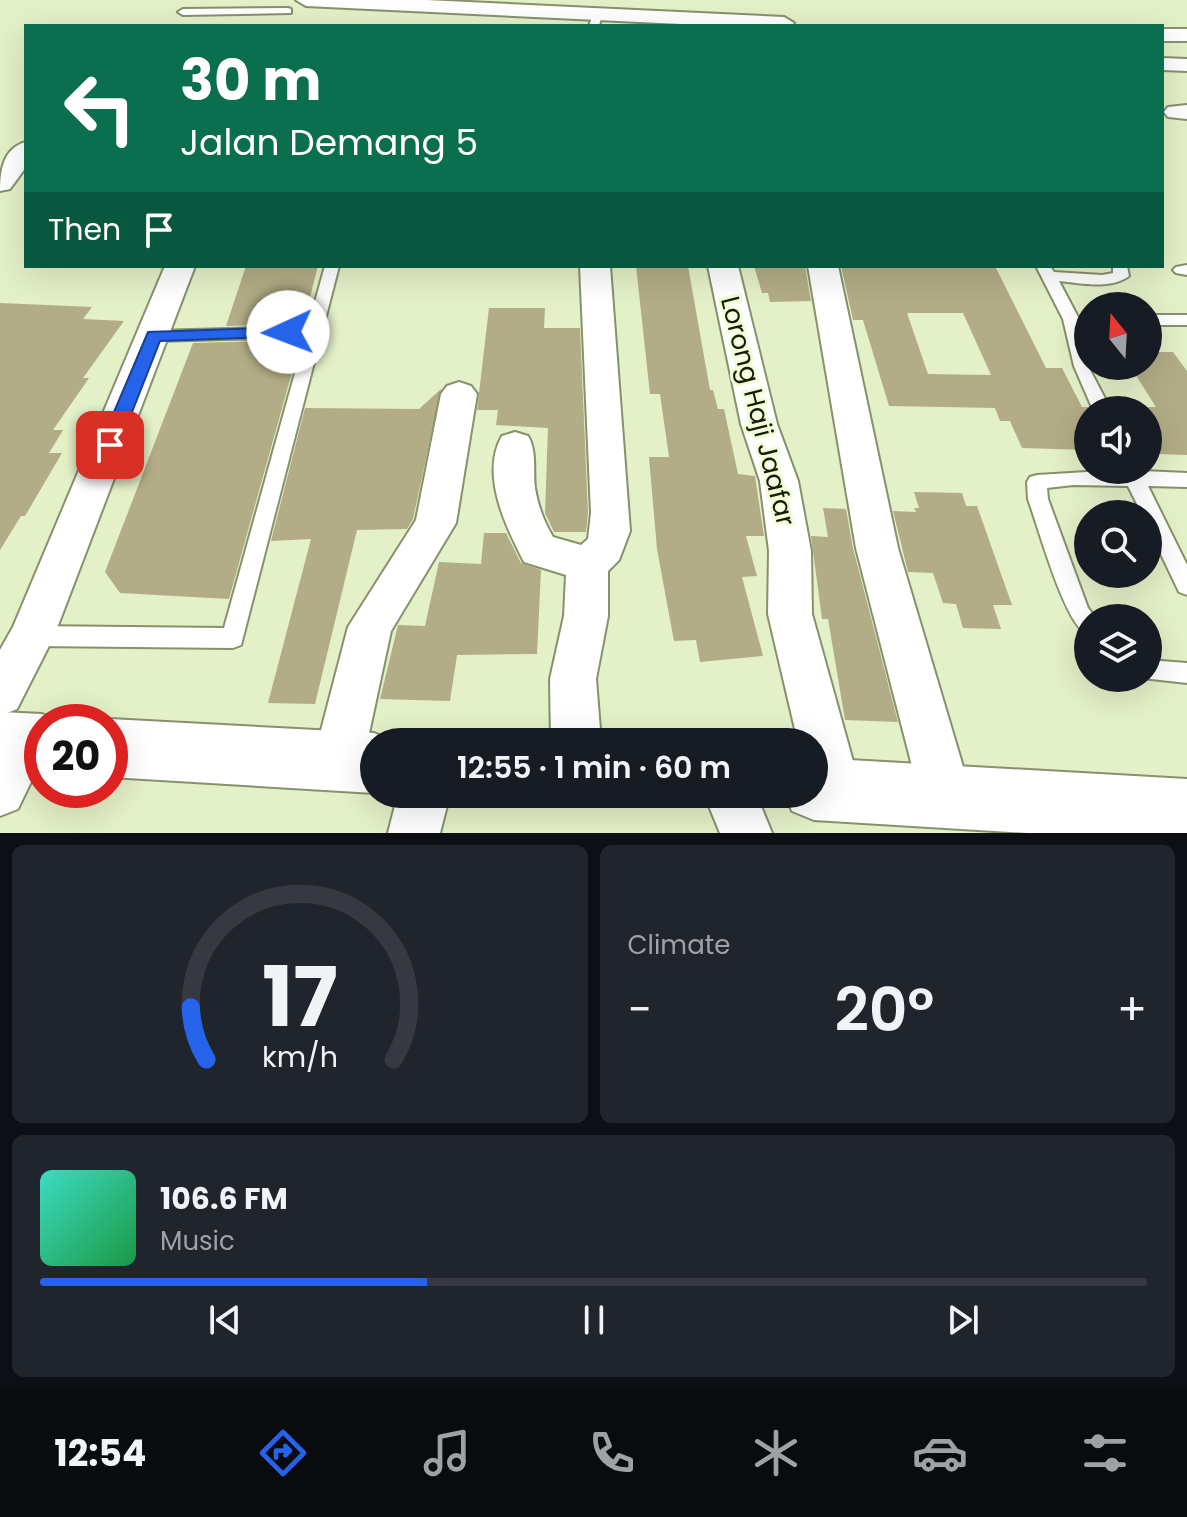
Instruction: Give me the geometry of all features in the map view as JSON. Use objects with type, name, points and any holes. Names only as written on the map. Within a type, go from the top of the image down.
[{"type":"main road","points":[[128,749],[356,762]]},
{"type":"main road","points":[[828,790],[946,797],[1160,818]]},
{"type":"street","points":[[306,0],[518,5],[595,20],[784,23]]},
{"type":"street","points":[[1164,35],[1187,35]]},
{"type":"street","points":[[1164,64],[1187,65]]},
{"type":"street","points":[[24,152],[0,182],[24,187]]},
{"type":"street","points":[[13,742],[32,636],[179,268]]},
{"type":"street","points":[[515,445],[514,478],[520,518],[539,550],[587,564],[604,553],[609,542],[611,513],[595,268]]},
{"type":"street","name":"Lorong Haji Jaafar","points":[[723,268],[759,424],[779,481],[790,551],[790,614],[813,728]]},
{"type":"street","points":[[823,268],[877,548],[946,797]]},
{"type":"street","points":[[356,762],[370,627],[436,523],[459,394]]},
{"type":"street","points":[[575,728],[573,679],[586,616],[587,564]]},
{"type":"street","points":[[414,833],[420,808]]},
{"type":"street","points":[[736,808],[746,833]]},
{"type":"lane","points":[[183,12],[289,12]]},
{"type":"lane","points":[[32,636],[233,638],[331,268]]},
{"type":"lane","points":[[1046,271],[1102,280],[1121,276],[1120,268]]},
{"type":"lane","points":[[1046,271],[1074,311]]},
{"type":"lane","points":[[1162,320],[1187,320]]},
{"type":"lane","points":[[154,336],[315,332]]},
{"type":"lane","points":[[1162,477],[1187,480]]},
{"type":"lane","points":[[1074,478],[1037,482],[1038,499],[1076,604]]},
{"type":"lane","points":[[1137,484],[1187,586]]},
{"type":"lane","points":[[1162,671],[1187,673]]},
{"type":"building","points":[[245,268],[317,268],[303,324],[226,326]]},
{"type":"building","points":[[636,268],[688,268],[710,390],[713,390],[718,409],[724,409],[738,474],[755,476],[764,536],[746,536],[757,576],[742,577],[763,656],[700,662],[696,640],[674,641],[657,549],[649,457],[669,457],[660,394],[650,394]]},
{"type":"building","points":[[755,268],[805,268],[811,301],[770,302],[768,293],[762,293]]},
{"type":"building","points":[[841,268],[996,268],[1046,368],[1062,368],[1076,396],[1074,450],[1022,448],[1010,421],[1000,421],[995,408],[889,406],[863,320],[853,320]],"holes":[[[907,313],[963,313],[991,375],[928,374]]]},
{"type":"building","points":[[0,303],[92,307],[83,319],[124,321],[83,378],[89,378],[53,430],[63,430],[49,453],[62,453],[25,516],[21,516],[0,550]]},
{"type":"building","points":[[489,308],[545,308],[544,328],[580,328],[588,513],[586,532],[554,532],[545,513],[548,428],[496,425],[498,410],[477,410]]},
{"type":"building","points":[[301,340],[229,599],[120,593],[105,572],[193,343]]},
{"type":"building","points":[[1162,352],[1173,352],[1187,371],[1187,455],[1162,454],[1162,396],[1149,396],[1139,380],[1162,380]]},
{"type":"building","points":[[441,389],[413,519],[407,529],[357,530],[315,704],[268,703],[311,539],[271,541],[305,408],[419,409]]},
{"type":"building","points":[[914,492],[962,493],[966,506],[977,506],[1012,605],[993,605],[1001,629],[963,628],[956,604],[943,603],[933,573],[908,572],[893,511],[916,512],[914,508],[919,508]]},
{"type":"building","points":[[823,508],[846,509],[853,548],[898,722],[845,720],[828,619],[822,619],[811,536],[828,537]]},
{"type":"building","points":[[484,533],[506,533],[521,563],[541,570],[537,654],[457,655],[450,701],[380,699],[398,625],[425,626],[439,562],[481,564]]},
{"type":"route","points":[[110,445],[154,336],[288,332]]}]
